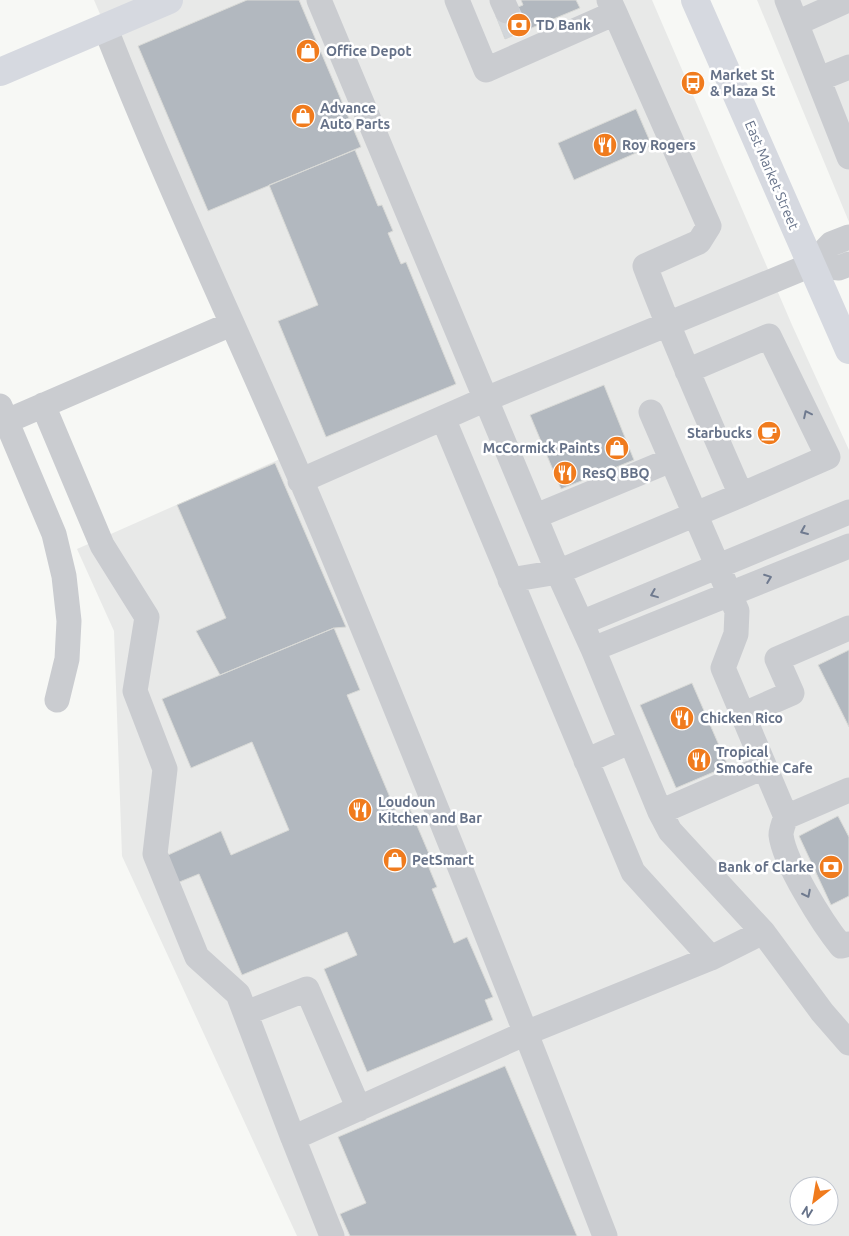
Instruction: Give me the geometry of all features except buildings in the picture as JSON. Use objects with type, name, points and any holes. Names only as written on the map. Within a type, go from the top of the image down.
[{"type":"main road","points":[[0,72],[105,27],[140,5],[169,0]]},
{"type":"main road","name":"East Market Street","points":[[695,0],[849,350]]},
{"type":"lane","points":[[319,0],[660,812],[670,831],[763,932],[822,1012],[848,1041]]},
{"type":"lane","points":[[457,0],[486,70],[512,25],[612,6],[709,226],[699,242],[645,266],[667,324],[741,495]]},
{"type":"lane","points":[[788,0],[820,79],[841,118],[849,157]]},
{"type":"lane","points":[[797,23],[848,0]]},
{"type":"lane","points":[[105,27],[231,324],[323,530],[526,1033],[605,1236]]},
{"type":"lane","points":[[820,79],[849,67]]},
{"type":"lane","points":[[300,481],[486,399],[811,265],[831,244],[849,237]]},
{"type":"lane","points":[[811,265],[839,268],[849,264]]},
{"type":"lane","points":[[57,700],[67,659],[69,621],[64,576],[54,534],[2,417],[43,405],[231,324]]},
{"type":"lane","points":[[510,580],[558,572],[828,457],[769,336],[687,371]]},
{"type":"lane","points":[[43,405],[102,545],[146,617],[135,691],[165,769],[154,854],[198,956],[238,994],[332,1236]]},
{"type":"lane","points":[[651,412],[737,612],[736,634],[723,668],[786,817],[781,833],[784,848],[822,922],[840,946],[849,944]]},
{"type":"lane","points":[[443,418],[633,872],[711,958]]},
{"type":"lane","points":[[536,516],[672,460]]},
{"type":"lane","points":[[581,624],[849,512]]},
{"type":"lane","points":[[593,649],[849,546]]},
{"type":"lane","points":[[742,715],[792,694],[777,659],[849,628]]},
{"type":"lane","points":[[586,761],[631,741]]},
{"type":"lane","points":[[660,812],[764,767]]},
{"type":"lane","points":[[786,817],[849,790]]},
{"type":"lane","points":[[293,1138],[526,1033],[711,958],[763,932]]},
{"type":"lane","points":[[246,1013],[307,989],[359,1109]]},
{"type":"shaded area","points":[[94,0],[652,0],[792,325],[849,450],[849,1236],[297,1236],[122,856],[114,631],[77,549],[289,455]]},
{"type":"shaded area","points":[[757,0],[849,0],[849,222]]},
{"type":"tunnel","points":[[507,11],[517,34]]},
{"type":"place","name":"TD Bank","points":[[519,25]]},
{"type":"place","name":"Office Depot","points":[[308,51]]},
{"type":"place","name":"Market St & Plaza St","points":[[693,83]]},
{"type":"place","name":"Advance Auto Parts","points":[[303,116]]},
{"type":"place","name":"Roy Rogers","points":[[605,145]]},
{"type":"place","name":"Starbucks","points":[[769,433]]},
{"type":"place","name":"McCormick Paints","points":[[617,448]]},
{"type":"place","name":"ResQ BBQ","points":[[565,473]]},
{"type":"place","name":"Chicken Rico","points":[[682,718]]},
{"type":"place","name":"Tropical Smoothie Cafe","points":[[699,760]]},
{"type":"place","name":"Loudoun Kitchen and Bar","points":[[360,810]]},
{"type":"place","name":"PetSmart","points":[[395,860]]},
{"type":"place","name":"Bank of Clarke","points":[[831,867]]}]
